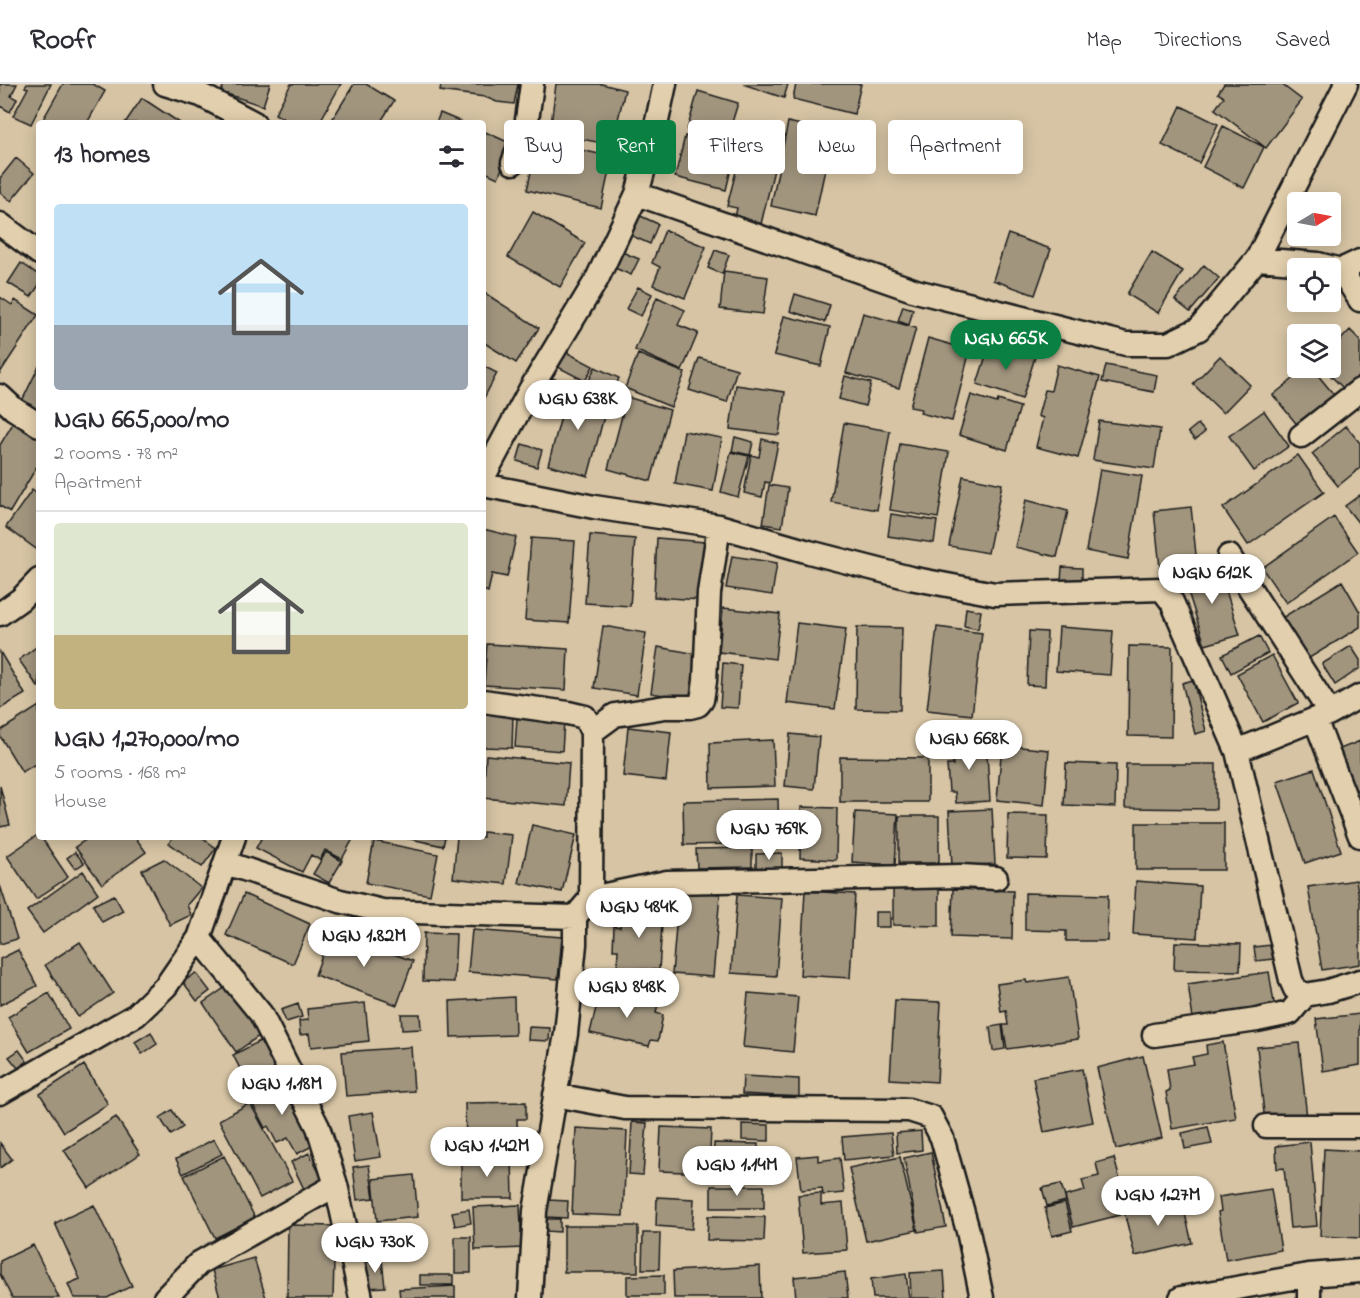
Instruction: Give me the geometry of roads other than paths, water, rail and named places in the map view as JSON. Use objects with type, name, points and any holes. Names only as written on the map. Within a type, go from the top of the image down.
[{"type":"street","points":[[165,84],[201,95],[248,120]]},
{"type":"street","points":[[527,120],[532,84]]},
{"type":"street","points":[[486,472],[530,390],[597,279],[637,194],[665,84]]},
{"type":"street","points":[[637,194],[916,291],[1126,344],[1168,345],[1199,329],[1257,259],[1346,84]]},
{"type":"street","points":[[0,225],[36,251]]},
{"type":"street","points":[[1257,259],[1351,265],[1360,300]]},
{"type":"street","points":[[1301,436],[1360,390]]},
{"type":"street","points":[[0,396],[14,409],[36,422]]},
{"type":"street","points":[[486,486],[594,507],[719,526],[910,578],[995,594],[1162,589],[1172,602],[1237,751],[1291,980],[1295,989],[1305,995]]},
{"type":"street","points":[[591,732],[615,715],[665,707],[690,707],[698,705],[702,700],[709,593],[719,526]]},
{"type":"street","points":[[1228,556],[1323,716],[1360,836]]},
{"type":"street","points":[[0,614],[21,599],[36,583]]},
{"type":"street","points":[[1237,751],[1323,716],[1360,696]]},
{"type":"street","points":[[486,701],[585,717],[591,732],[591,898]]},
{"type":"street","points":[[0,1093],[136,1015],[166,986],[200,938],[233,840]]},
{"type":"street","points":[[226,863],[340,901],[382,911],[575,917]]},
{"type":"street","points":[[530,1298],[535,1211],[566,1034],[575,944],[575,917],[591,898],[667,882],[961,876],[996,878]]},
{"type":"street","points":[[200,938],[261,1014],[318,1127],[336,1185],[361,1298]]},
{"type":"street","points":[[1154,1035],[1290,1013],[1305,995],[1360,981]]},
{"type":"street","points":[[555,1095],[625,1108],[909,1110],[931,1117],[942,1138],[968,1231],[982,1298]]},
{"type":"street","points":[[1266,1126],[1360,1126]]},
{"type":"street","points":[[165,1298],[199,1263],[336,1185]]},
{"type":"street","points":[[1181,1298],[1309,1275],[1360,1271]]},
{"type":"street","points":[[1309,1275],[1309,1298]]}]
